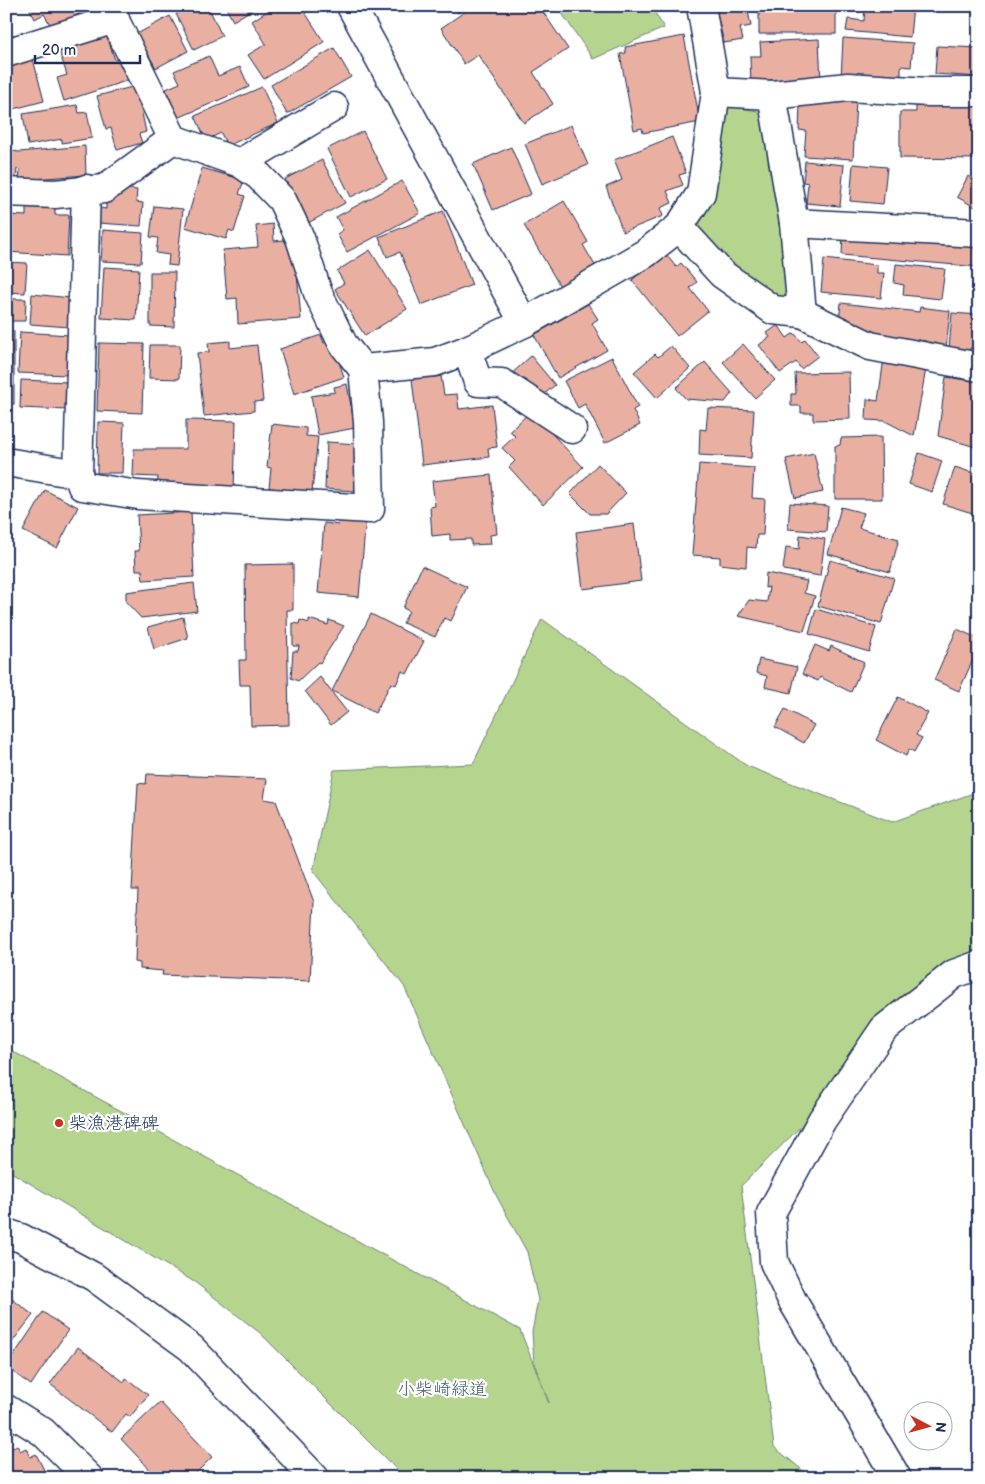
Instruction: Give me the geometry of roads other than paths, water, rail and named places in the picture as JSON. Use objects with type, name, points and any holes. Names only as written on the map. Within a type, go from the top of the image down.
[{"type":"street","points":[[351,6],[524,323]]},
{"type":"street","points":[[363,369],[435,362],[467,350],[524,323],[646,253],[679,227],[701,193],[716,92],[701,6]]},
{"type":"street","points":[[6,53],[111,13],[173,139],[240,163],[259,176],[282,200],[300,238],[322,302],[343,344],[363,369],[368,422],[370,509],[138,495],[82,486],[78,474],[86,189]]},
{"type":"street","points":[[716,92],[772,94],[848,87],[928,92],[979,92]]},
{"type":"street","points":[[772,94],[794,223],[802,313]]},
{"type":"street","points":[[240,163],[334,107]]},
{"type":"street","points":[[6,192],[55,194],[86,189],[104,189],[173,139]]},
{"type":"street","points":[[794,223],[979,233]]},
{"type":"street","points":[[679,227],[722,274],[773,310],[802,313],[870,346],[979,366]]},
{"type":"street","points":[[467,350],[478,382],[502,383],[572,429]]},
{"type":"street","points":[[6,462],[78,474]]},
{"type":"street","points":[[897,1478],[792,1300],[774,1262],[771,1213],[822,1120],[884,1029],[954,974],[979,965]]},
{"type":"street","points":[[6,1233],[22,1238],[94,1277],[191,1348],[315,1478]]},
{"type":"street","points":[[6,1409],[43,1432],[89,1478]]},
{"type":"place","name":"柴漁港碑碑","points":[[59,1123]]},
{"type":"park label","name":"小柴崎緑道","points":[[442,1389]]}]
